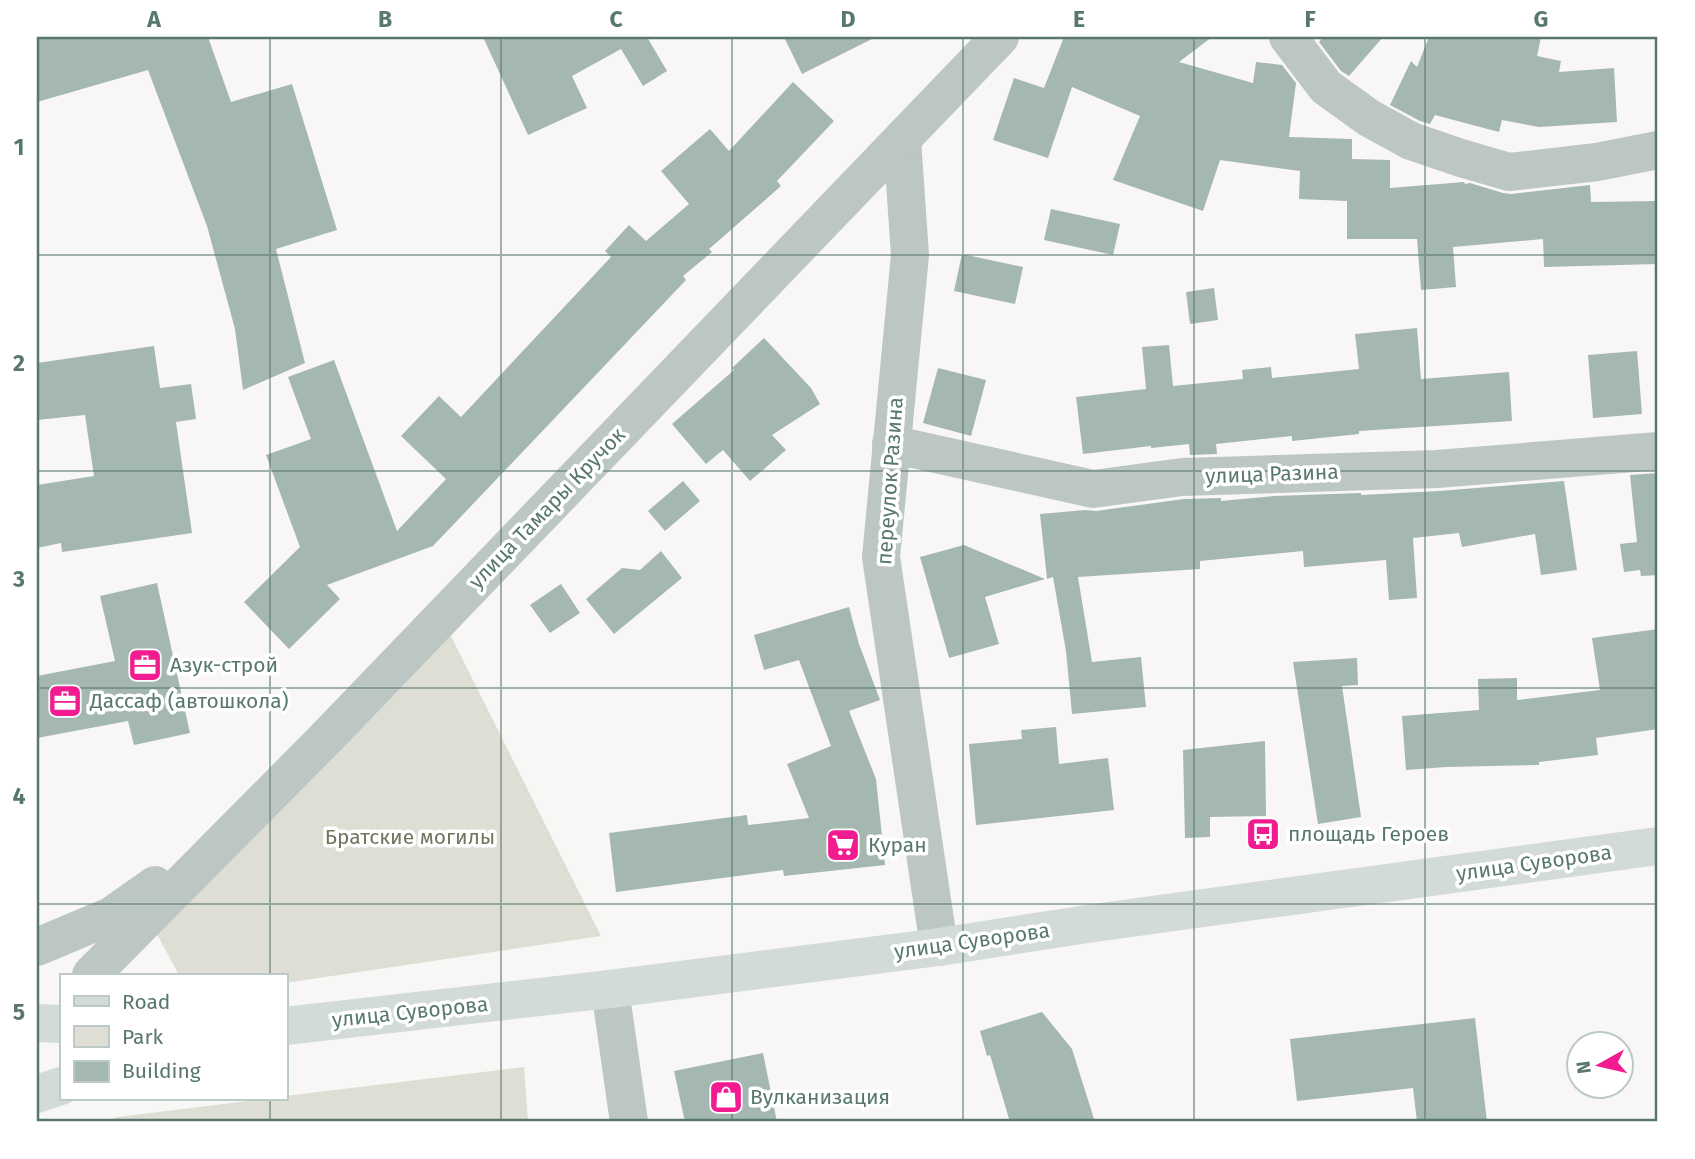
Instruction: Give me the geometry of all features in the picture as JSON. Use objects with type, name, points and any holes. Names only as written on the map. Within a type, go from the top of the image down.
[{"type":"main road","name":"улица Суворова","points":[[287,1026],[610,989],[939,947],[1094,923],[1658,846]]},
{"type":"main road","points":[[37,1094],[60,1086]]},
{"type":"street","name":"улица Тамары Кручок","points":[[92,974],[327,737],[1000,37]]},
{"type":"street","points":[[1288,37],[1326,88],[1369,118],[1411,141],[1461,158],[1509,172],[1597,162],[1658,150]]},
{"type":"street","name":"переулок Разина","points":[[902,139],[910,255],[881,557],[939,947]]},
{"type":"street","name":"улица Разина","points":[[891,444],[1093,489],[1182,477],[1437,469],[1658,451]]},
{"type":"street","points":[[37,947],[111,916],[245,820]]},
{"type":"street","points":[[610,989],[629,1122]]},
{"type":"green space","name":"Братские могилы","points":[[447,628],[601,936],[287,983],[287,974],[178,974],[147,916]]},
{"type":"green space","points":[[524,1067],[528,1122],[104,1122],[118,1117],[256,1100],[287,1100],[287,1096]]},
{"type":"building","points":[[37,37],[208,37],[231,102],[292,84],[337,230],[276,249],[305,363],[243,390],[235,329],[207,226],[148,70],[37,102]]},
{"type":"building","points":[[483,37],[647,37],[667,71],[643,86],[621,49],[572,76],[587,108],[528,135]]},
{"type":"building","points":[[784,37],[876,37],[802,74]]},
{"type":"building","points":[[1064,37],[1212,37],[1179,62],[1253,83],[1256,62],[1282,65],[1296,83],[1289,137],[1352,139],[1352,159],[1390,160],[1390,188],[1464,182],[1511,194],[1590,185],[1591,202],[1658,201],[1658,264],[1544,267],[1543,239],[1453,247],[1456,287],[1421,290],[1417,239],[1347,239],[1347,201],[1299,199],[1300,171],[1220,160],[1203,211],[1113,180],[1140,116],[1072,87],[1048,158],[993,140],[1014,78],[1044,88]]},
{"type":"building","points":[[1323,37],[1383,37],[1349,76],[1341,71],[1319,42]]},
{"type":"building","points":[[1429,37],[1541,37],[1537,56],[1561,61],[1559,72],[1614,68],[1617,122],[1539,127],[1502,120],[1499,132],[1435,115],[1430,124],[1420,121],[1390,105],[1411,61],[1417,67]]},
{"type":"building","points":[[793,82],[834,121],[777,181],[781,186],[709,249],[712,252],[683,276],[686,280],[433,546],[327,585],[340,599],[289,649],[244,602],[300,547],[266,455],[311,439],[288,377],[334,360],[397,531],[446,479],[401,436],[439,396],[461,417],[611,257],[605,251],[629,225],[646,241],[689,204],[661,171],[710,129],[729,151]]},
{"type":"building","points":[[1051,209],[1120,224],[1113,255],[1044,240]]},
{"type":"building","points":[[962,254],[1023,267],[1015,304],[954,291]]},
{"type":"building","points":[[1214,288],[1218,320],[1190,324],[1186,292]]},
{"type":"building","points":[[1417,328],[1421,379],[1509,372],[1512,421],[1359,431],[1359,434],[1292,441],[1292,436],[1216,444],[1217,454],[1190,455],[1189,444],[1083,454],[1076,397],[1146,389],[1142,347],[1169,345],[1173,386],[1243,379],[1242,370],[1271,367],[1272,378],[1359,369],[1355,334]]},
{"type":"building","points":[[764,338],[811,388],[820,404],[772,435],[786,450],[750,481],[723,450],[706,464],[672,424],[734,370],[732,368]]},
{"type":"building","points":[[154,346],[160,388],[191,384],[196,419],[176,422],[192,533],[62,552],[61,543],[37,548],[37,485],[94,476],[85,415],[37,420],[37,363]]},
{"type":"building","points":[[1637,351],[1642,414],[1593,418],[1588,355]]},
{"type":"building","points":[[938,368],[986,380],[971,436],[923,423]]},
{"type":"building","points":[[1658,473],[1658,575],[1641,576],[1640,570],[1624,572],[1620,544],[1637,542],[1630,475]]},
{"type":"building","points":[[683,481],[700,501],[665,531],[648,511]]},
{"type":"building","points":[[1564,481],[1577,570],[1541,575],[1535,534],[1462,547],[1459,533],[1413,538],[1417,598],[1389,600],[1386,560],[1304,567],[1303,551],[1200,561],[1200,569],[1078,577],[1092,662],[1141,657],[1146,707],[1072,714],[1066,651],[1053,577],[1047,579],[1040,514],[1096,511],[1184,499],[1221,498],[1221,501],[1274,496],[1361,495]]},
{"type":"building","points":[[964,545],[1045,579],[985,597],[999,644],[949,658],[920,557]]},
{"type":"building","points":[[661,551],[682,578],[614,634],[586,599],[622,568],[640,570]]},
{"type":"building","name":"Азук-строй","points":[[157,583],[190,733],[134,745],[128,721],[37,738],[37,676],[115,661],[100,596]]},
{"type":"building","points":[[561,584],[580,613],[550,633],[530,605]]},
{"type":"building","points":[[849,607],[859,644],[880,700],[849,711],[876,779],[885,865],[784,876],[783,870],[616,892],[609,833],[747,815],[748,825],[809,818],[787,764],[831,746],[799,660],[764,670],[754,635]]},
{"type":"building","points":[[1658,629],[1658,729],[1596,738],[1598,755],[1539,762],[1539,765],[1406,770],[1402,716],[1479,710],[1478,679],[1517,678],[1517,700],[1600,690],[1592,638]]},
{"type":"building","points":[[1357,658],[1358,685],[1342,686],[1361,817],[1318,824],[1293,662]]},
{"type":"building","points":[[1056,727],[1059,764],[1108,758],[1114,810],[976,825],[969,744],[1022,739],[1021,730]]},
{"type":"building","points":[[1265,741],[1266,816],[1210,817],[1210,837],[1185,838],[1183,750]]},
{"type":"building","points":[[1042,1012],[1072,1049],[1095,1122],[1010,1122],[980,1031]]},
{"type":"building","points":[[1475,1018],[1487,1122],[1417,1122],[1413,1088],[1297,1101],[1290,1039]]},
{"type":"building","name":"Вулканизация","points":[[763,1053],[777,1122],[685,1122],[674,1071]]},
{"type":"place","name":"Азук-строй","points":[[145,665]]},
{"type":"place","name":"Дассаф (автошкола)","points":[[65,701]]},
{"type":"place","name":"площадь Героев","points":[[1263,834]]},
{"type":"place","name":"Куран","points":[[843,845]]},
{"type":"place","name":"Вулканизация","points":[[726,1097]]}]
